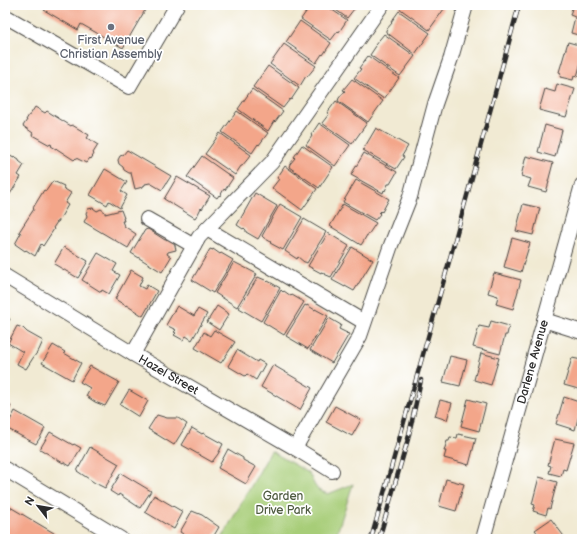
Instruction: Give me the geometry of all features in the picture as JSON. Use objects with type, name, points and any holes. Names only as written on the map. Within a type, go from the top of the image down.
[{"type":"street","points":[[5,16],[129,87],[177,5]]},
{"type":"street","points":[[134,354],[199,237],[272,162],[382,5]]},
{"type":"street","points":[[295,448],[360,336],[391,245],[410,197],[435,104],[451,58],[466,5]]},
{"type":"street","name":"Darlene Avenue","points":[[483,539],[582,185]]},
{"type":"street","points":[[147,219],[194,246]]},
{"type":"street","points":[[207,229],[364,322]]},
{"type":"street","name":"Hazel Street","points":[[5,276],[134,354],[295,448],[332,472]]},
{"type":"street","points":[[544,320],[582,332]]},
{"type":"street","points":[[5,469],[121,539]]},
{"type":"green space","name":"Garden Drive Park","points":[[271,451],[309,473],[318,490],[328,494],[353,484],[335,539],[221,539]]},
{"type":"building","name":"First Avenue Christian Assembly","points":[[47,5],[148,5],[123,48],[81,24],[78,30],[44,10]]},
{"type":"building","points":[[311,5],[325,5],[347,20],[339,32],[338,31],[331,40],[301,19]]},
{"type":"building","points":[[329,5],[358,5],[347,18]]},
{"type":"building","points":[[400,5],[438,5],[444,9],[429,30],[399,8],[401,6]]},
{"type":"building","points":[[573,5],[582,5],[582,36],[571,33],[575,17],[570,15]]},
{"type":"building","points":[[399,11],[430,33],[415,54],[386,32]]},
{"type":"building","points":[[300,21],[331,43],[316,63],[286,42]]},
{"type":"building","points":[[384,34],[415,56],[400,76],[370,55],[376,46],[375,45]]},
{"type":"building","points":[[568,42],[582,46],[582,58],[577,77],[574,76],[573,80],[560,77],[561,73],[559,72]]},
{"type":"building","points":[[284,44],[316,66],[307,77],[306,76],[300,86],[270,64]]},
{"type":"building","points":[[368,56],[399,78],[384,99],[354,78]]},
{"type":"building","points":[[268,66],[299,88],[291,100],[290,99],[283,108],[253,87]]},
{"type":"building","points":[[352,79],[383,101],[368,122],[338,101],[345,91],[343,90]]},
{"type":"building","points":[[557,84],[575,89],[566,117],[539,110],[545,89],[555,92]]},
{"type":"building","points":[[252,89],[283,111],[268,131],[238,109]]},
{"type":"building","points":[[336,101],[367,123],[352,144],[322,123]]},
{"type":"building","points":[[35,107],[45,113],[47,111],[89,135],[87,138],[98,145],[91,159],[90,158],[86,163],[76,158],[74,160],[51,146],[52,145],[32,135],[33,133],[23,126]]},
{"type":"building","points":[[237,111],[268,133],[252,153],[222,132]]},
{"type":"building","points":[[319,123],[350,145],[335,166],[306,145]]},
{"type":"building","points":[[545,125],[562,130],[555,157],[538,152]]},
{"type":"building","points":[[376,128],[408,146],[402,156],[404,157],[396,169],[363,150]]},
{"type":"building","points":[[220,133],[251,155],[235,175],[205,154]]},
{"type":"building","points":[[302,145],[333,167],[319,188],[289,167]]},
{"type":"building","points":[[127,150],[171,176],[162,190],[150,183],[135,189],[131,173],[124,170],[119,164],[118,160]]},
{"type":"building","points":[[5,153],[19,160],[24,165],[18,175],[21,177],[9,194],[7,200],[5,199]]},
{"type":"building","points":[[364,153],[397,172],[383,193],[351,175]]},
{"type":"building","points":[[202,156],[233,178],[225,190],[224,189],[217,198],[187,177]]},
{"type":"building","points":[[526,156],[553,163],[546,192],[528,187],[531,179],[521,176]]},
{"type":"building","points":[[285,166],[317,189],[302,210],[272,188],[279,179],[277,178]]},
{"type":"building","points":[[105,169],[127,182],[121,191],[127,195],[120,208],[109,201],[107,205],[90,195]]},
{"type":"building","points":[[177,177],[210,196],[195,218],[164,199]]},
{"type":"building","points":[[356,180],[389,199],[382,212],[381,211],[379,213],[380,214],[375,220],[343,202]]},
{"type":"building","points":[[53,181],[64,186],[63,188],[71,193],[65,203],[68,205],[43,246],[41,244],[35,256],[15,244],[21,233],[19,232],[34,209],[33,208],[44,190],[46,191]]},
{"type":"building","points":[[255,193],[277,206],[258,239],[246,232],[244,228],[243,229],[237,225]]},
{"type":"building","points":[[280,204],[302,217],[283,250],[270,243],[271,242],[262,236]]},
{"type":"building","points":[[343,204],[376,223],[361,245],[330,226]]},
{"type":"building","points":[[523,204],[540,208],[533,235],[516,231]]},
{"type":"building","points":[[93,208],[97,211],[101,209],[105,212],[105,214],[121,210],[124,218],[124,221],[122,221],[124,226],[136,234],[128,248],[84,222],[88,209]]},
{"type":"building","points":[[304,219],[326,232],[307,263],[298,257],[297,259],[285,251]]},
{"type":"building","points":[[148,229],[165,240],[173,238],[174,241],[176,250],[168,252],[167,254],[171,257],[162,272],[131,253],[145,230]]},
{"type":"building","points":[[328,233],[349,246],[331,277],[308,266]]},
{"type":"building","points":[[512,238],[530,243],[521,272],[504,267]]},
{"type":"building","points":[[64,247],[88,261],[78,278],[54,264]]},
{"type":"building","points":[[352,247],[373,260],[354,291],[332,280]]},
{"type":"building","points":[[210,249],[213,249],[233,260],[213,293],[192,280]]},
{"type":"building","points":[[98,253],[117,264],[113,271],[120,275],[109,294],[102,290],[101,292],[82,280]]},
{"type":"building","points":[[234,262],[257,274],[237,307],[215,293]]},
{"type":"building","points":[[131,270],[143,277],[139,286],[145,289],[147,285],[157,291],[143,316],[115,299]]},
{"type":"building","points":[[494,273],[521,280],[513,309],[496,304],[498,296],[488,293]]},
{"type":"building","points":[[258,277],[280,288],[261,321],[239,308]]},
{"type":"building","points":[[281,290],[304,302],[284,335],[263,322]]},
{"type":"building","points":[[305,305],[328,316],[308,349],[286,336]]},
{"type":"building","points":[[177,306],[194,316],[198,309],[207,314],[192,340],[186,336],[183,340],[174,335],[176,330],[166,325]]},
{"type":"building","points":[[217,306],[229,314],[219,330],[207,322]]},
{"type":"building","points":[[5,316],[10,319],[5,327]]},
{"type":"building","points":[[329,318],[341,325],[339,329],[349,334],[332,363],[310,350]]},
{"type":"building","points":[[491,321],[509,326],[500,354],[473,347],[479,326],[489,328]]},
{"type":"building","points":[[17,326],[23,328],[43,341],[39,350],[26,369],[17,364],[23,352],[8,343]]},
{"type":"building","points":[[214,330],[235,342],[221,363],[195,348],[204,332],[210,336]]},
{"type":"building","points":[[53,345],[81,363],[72,380],[42,363]]},
{"type":"building","points":[[237,350],[257,362],[258,360],[265,364],[256,380],[247,374],[245,376],[228,366]]},
{"type":"building","points":[[481,353],[499,358],[491,385],[474,380]]},
{"type":"building","points":[[450,356],[467,360],[460,386],[443,382]]},
{"type":"building","points":[[572,358],[582,360],[582,390],[564,385]]},
{"type":"building","points":[[273,365],[312,388],[300,410],[261,387]]},
{"type":"building","points":[[90,366],[119,382],[105,406],[86,396],[90,388],[80,382]]},
{"type":"building","points":[[129,390],[148,401],[139,417],[120,405]]},
{"type":"building","points":[[564,397],[582,403],[575,430],[556,424]]},
{"type":"building","points":[[468,399],[486,404],[479,431],[461,426]]},
{"type":"building","points":[[440,400],[452,403],[447,420],[435,416]]},
{"type":"building","points":[[5,403],[11,406],[5,418]]},
{"type":"building","points":[[335,406],[361,420],[352,436],[326,422]]},
{"type":"building","points":[[15,411],[45,428],[36,444],[6,428]]},
{"type":"building","points":[[157,415],[167,418],[178,418],[187,424],[174,445],[148,429]]},
{"type":"building","points":[[192,428],[223,444],[212,462],[182,445]]},
{"type":"building","points":[[50,432],[81,448],[70,466],[40,449]]},
{"type":"building","points":[[458,434],[476,438],[469,465],[444,458],[446,451],[444,451],[447,441],[449,441],[450,437],[457,438]]},
{"type":"building","points":[[555,439],[574,443],[566,470],[563,469],[561,476],[549,473],[551,466],[548,465]]},
{"type":"building","points":[[90,447],[119,464],[105,488],[77,471]]},
{"type":"building","points":[[228,449],[256,467],[246,484],[218,468]]},
{"type":"building","points":[[121,473],[151,491],[140,508],[119,494],[118,496],[110,491]]},
{"type":"building","points":[[539,477],[557,482],[550,509],[548,508],[546,515],[533,511],[535,505],[532,504]]},
{"type":"building","points":[[446,479],[464,484],[456,511],[439,506]]},
{"type":"building","points":[[154,495],[183,512],[174,529],[145,512]]},
{"type":"building","points":[[5,504],[64,539],[5,539]]},
{"type":"building","points":[[192,511],[202,515],[219,527],[212,539],[189,538],[180,532]]},
{"type":"building","points":[[551,519],[566,539],[542,539],[535,530]]},
{"type":"railway","points":[[371,539],[519,5]]},
{"type":"railway","points":[[379,539],[408,439],[421,380]]},
{"type":"place","name":"First Avenue Christian Assembly","points":[[111,27]]}]
